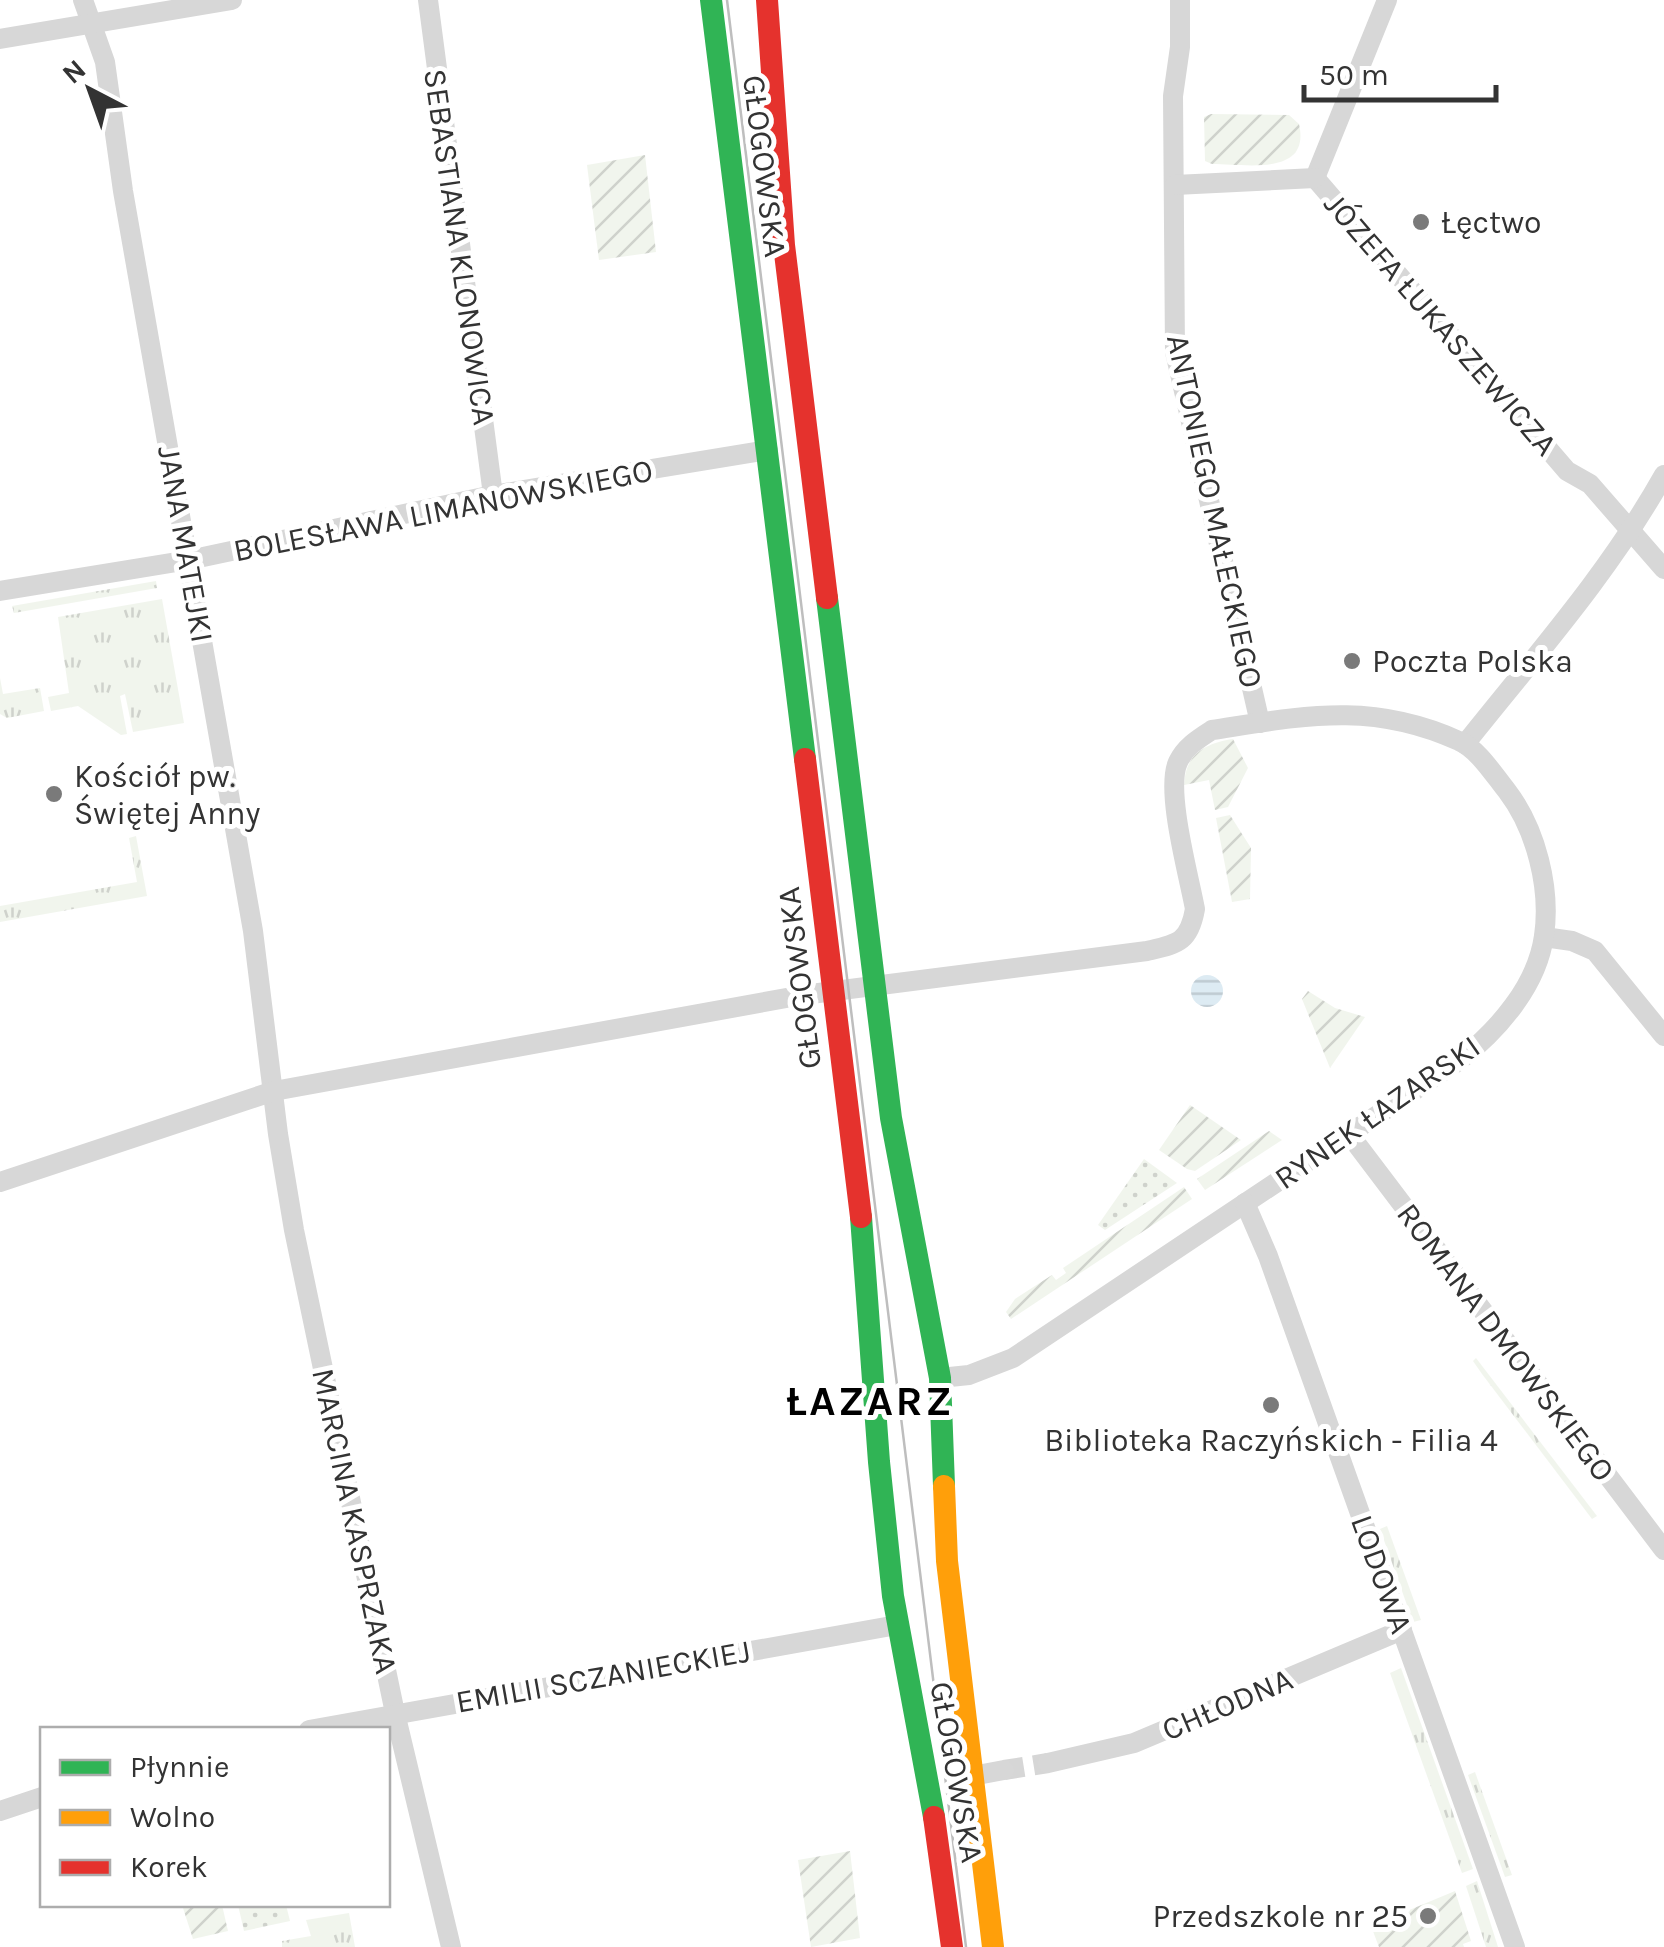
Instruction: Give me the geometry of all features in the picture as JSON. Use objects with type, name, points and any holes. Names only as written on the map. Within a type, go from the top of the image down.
[{"type":"street","name":"JANA MATEJKI","points":[[83,0],[105,62],[123,192],[253,931],[274,1091]]},
{"type":"street","points":[[0,40],[232,0]]},
{"type":"street","name":"SEBASTIANA KLONOWICA","points":[[428,0],[493,495]]},
{"type":"street","name":"GŁOGOWSKA","points":[[712,0],[864,1241],[879,1462],[898,1625],[930,1785],[952,1947]]},
{"type":"street","name":"GŁOGOWSKA","points":[[767,0],[784,245],[874,986],[897,1152],[940,1378],[947,1561],[993,1947]]},
{"type":"street","name":"ANTONIEGO MAŁECKIEGO","points":[[1180,0],[1180,47],[1173,96],[1175,352],[1260,723]]},
{"type":"street","points":[[1315,178],[1387,0]]},
{"type":"street","name":"JÓZEFA ŁUKASZEWICZA","points":[[1175,185],[1315,178],[1566,471],[1590,484],[1664,569]]},
{"type":"street","name":"BOLESŁAWA LIMANOWSKIEGO","points":[[0,591],[188,560],[493,495],[768,450]]},
{"type":"street","points":[[1466,744],[1597,582],[1664,475]]},
{"type":"street","name":"RYNEK ŁAZARSKI","points":[[874,986],[1178,944],[1192,929],[1195,910],[1172,790],[1177,764],[1191,743],[1212,730],[1260,723],[1376,715],[1415,724],[1466,744],[1512,798],[1534,841],[1544,895],[1544,937],[1530,975],[1496,1028],[1460,1060],[1013,1358],[969,1374],[940,1378]]},
{"type":"street","points":[[1544,937],[1572,941],[1596,951],[1664,1036]]},
{"type":"street","points":[[0,1182],[274,1091],[874,986]]},
{"type":"street","name":"MARCINA KASPRZAKA","points":[[274,1091],[294,1230],[394,1713],[451,1947]]},
{"type":"street","name":"ROMANA DMOWSKIEGO","points":[[1349,1134],[1664,1550]]},
{"type":"street","name":"LODOWA","points":[[1245,1203],[1268,1256],[1515,1947]]},
{"type":"street","name":"EMILII SCZANIECKIEJ","points":[[325,1727],[898,1625]]},
{"type":"street","name":"CHŁODNA","points":[[1048,1763],[1134,1743],[1402,1630]]},
{"type":"street","points":[[972,1776],[1004,1770]]},
{"type":"street","points":[[0,1811],[40,1799]]},
{"type":"green space","points":[[1289,115],[1299,124],[1300,141],[1295,153],[1273,164],[1212,164],[1205,161],[1204,117]]},
{"type":"green space","points":[[645,155],[656,252],[599,260],[587,165]]},
{"type":"green space","points":[[156,581],[157,588],[14,613],[12,606]]},
{"type":"green space","points":[[162,599],[184,723],[133,732],[125,694],[120,696],[127,734],[121,735],[78,706],[51,711],[48,697],[69,693],[58,617]]},
{"type":"green space","points":[[0,678],[3,694],[40,688],[44,711],[7,718],[0,714]]},
{"type":"green space","points":[[1233,739],[1248,768],[1228,807],[1215,810],[1209,780],[1184,785],[1185,774],[1199,752]]},
{"type":"green space","points":[[1230,815],[1251,848],[1250,899],[1232,902],[1216,818]]},
{"type":"green space","points":[[136,836],[147,896],[0,922],[0,906],[137,882],[129,838]]},
{"type":"green space","points":[[1308,991],[1335,1008],[1365,1017],[1330,1068],[1302,999]]},
{"type":"green space","points":[[1190,1105],[1241,1140],[1195,1171],[1159,1150]]},
{"type":"green space","points":[[1269,1131],[1282,1140],[1205,1190],[1197,1179]]},
{"type":"green space","points":[[1144,1159],[1177,1183],[1105,1230],[1098,1225]]},
{"type":"green space","points":[[1184,1187],[1192,1199],[1011,1319],[1006,1312],[1015,1299],[1052,1275],[1056,1280],[1066,1273],[1063,1268]]},
{"type":"green space","points":[[1476,1358],[1597,1516],[1592,1519],[1482,1374],[1473,1361]]},
{"type":"green space","points":[[1387,1526],[1421,1620],[1413,1622],[1380,1529]]},
{"type":"green space","points":[[1401,1668],[1473,1869],[1462,1873],[1390,1673]]},
{"type":"green space","points":[[1475,1772],[1512,1875],[1505,1877],[1468,1775]]},
{"type":"green space","points":[[850,1851],[860,1938],[811,1947],[798,1860]]},
{"type":"green space","points":[[1477,1881],[1498,1947],[1486,1947],[1466,1886]]},
{"type":"green space","name":"Przedszkole nr 25","points":[[1455,1891],[1471,1941],[1464,1947],[1379,1947],[1371,1926]]},
{"type":"green space","points":[[183,1907],[222,1907],[228,1931],[193,1939]]},
{"type":"green space","points":[[238,1907],[286,1907],[290,1921],[244,1931]]},
{"type":"green space","points":[[349,1913],[355,1947],[282,1947],[282,1941],[311,1936],[306,1920]]},
{"type":"shaded area","points":[[1207,975],[1218,980],[1223,991],[1218,1002],[1207,1007],[1196,1002],[1191,991],[1196,980]]},
{"type":"tunnel","points":[[1004,1770],[1048,1763]]},
{"type":"tram line","points":[[727,0],[966,1947]]},
{"type":"traffic: fast","points":[[711,0],[805,759]]},
{"type":"traffic: fast","points":[[827,598],[891,1118],[940,1378],[944,1486]]},
{"type":"traffic: fast","points":[[861,1217],[893,1596],[934,1817]]},
{"type":"traffic: slow","points":[[944,1486],[947,1561],[993,1947]]},
{"type":"traffic: jam","points":[[767,0],[784,245],[827,598]]},
{"type":"traffic: jam","points":[[805,759],[861,1217]]},
{"type":"traffic: jam","points":[[934,1817],[952,1947]]},
{"type":"place","name":"Łęctwo","points":[[1421,222]]},
{"type":"place","name":"Poczta Polska","points":[[1352,661]]},
{"type":"place","name":"Kościół pw. Świętej Anny","points":[[54,794]]},
{"type":"place","name":"Biblioteka Raczyńskich - Filia 4","points":[[1271,1405]]},
{"type":"place","name":"Przedszkole nr 25","points":[[1428,1916]]},
{"type":"district","name":"ŁAZARZ","points":[[870,1400]]}]
